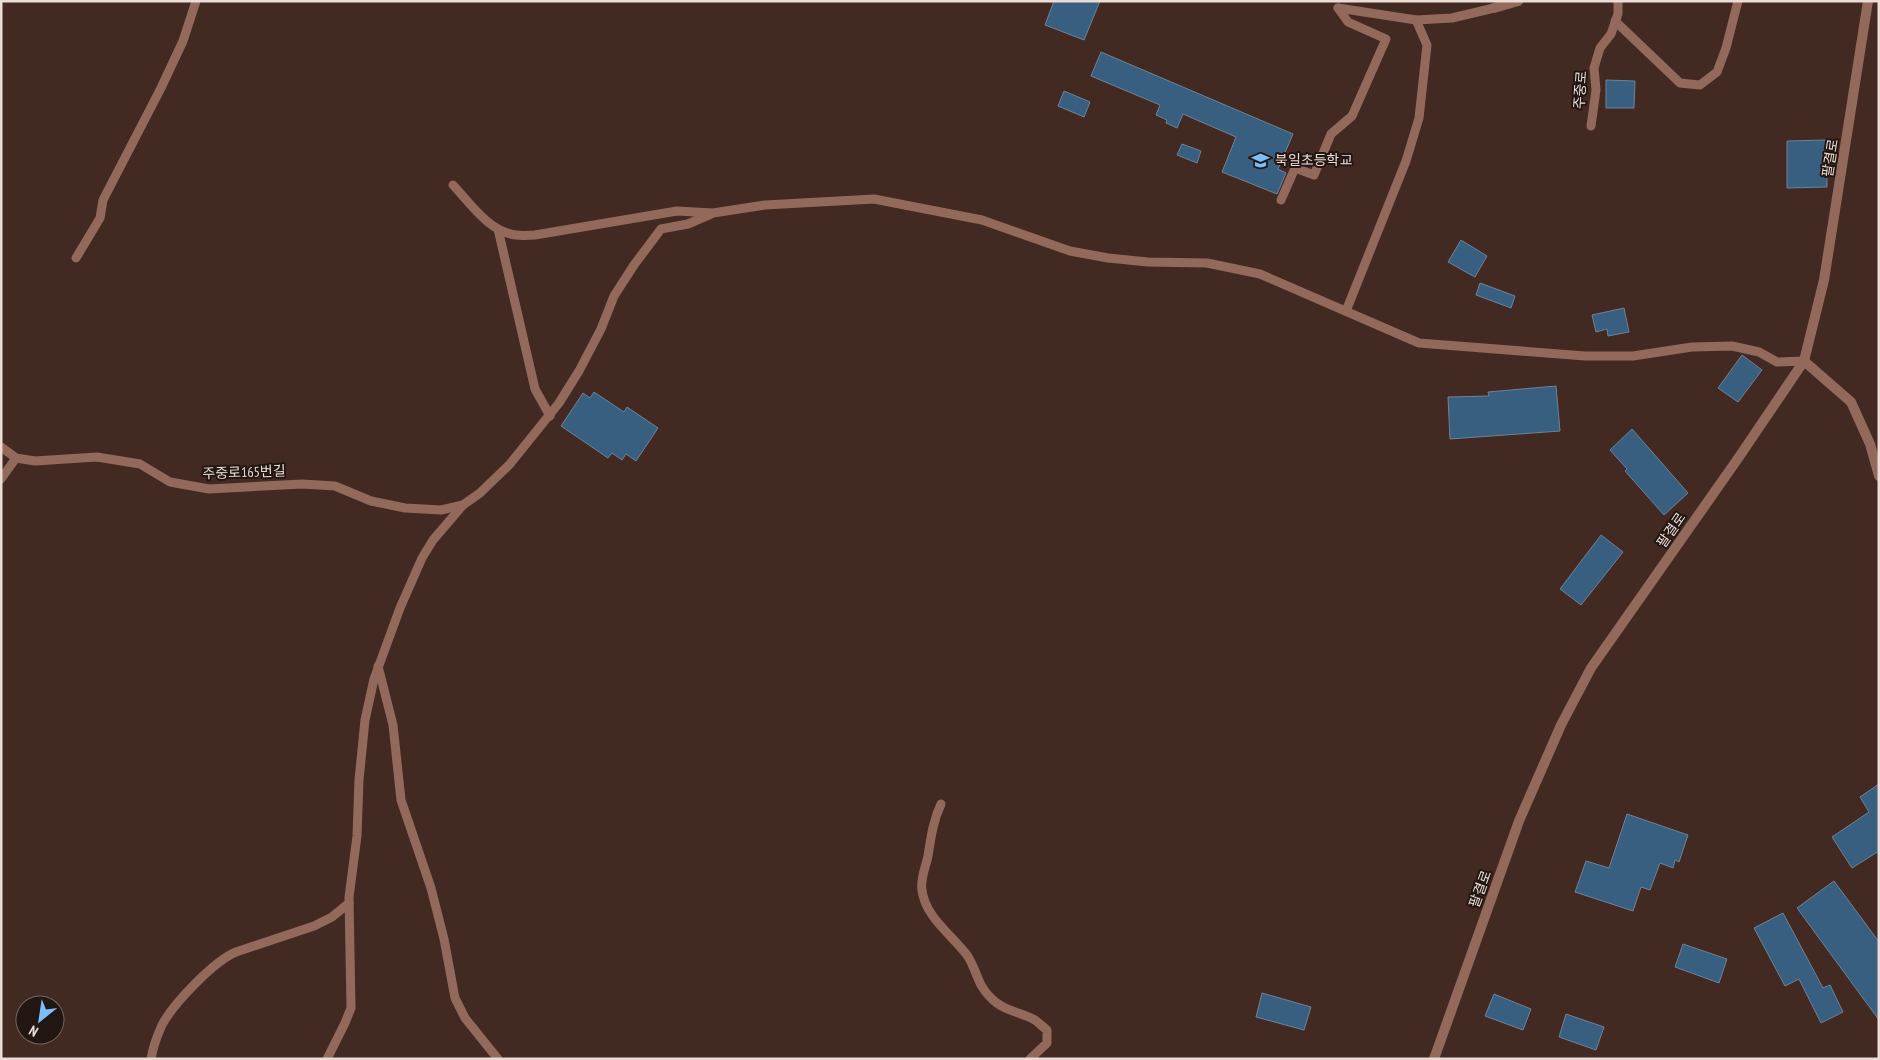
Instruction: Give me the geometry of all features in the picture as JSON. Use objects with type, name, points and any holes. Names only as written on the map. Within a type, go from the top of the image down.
[{"type":"street","points":[[1494,8],[1518,1]]},
{"type":"street","name":"팔결로","points":[[1434,1059],[1519,821],[1561,725],[1586,676],[1739,458],[1804,361],[1824,280],[1868,1]]},
{"type":"street","points":[[1804,361],[1852,402],[1870,444],[1879,476]]},
{"type":"lane","points":[[76,258],[100,218],[103,200],[183,41],[196,1]]},
{"type":"lane","name":"주중로","points":[[1591,126],[1596,90],[1594,68],[1600,48],[1611,34],[1618,14],[1618,1]]},
{"type":"lane","points":[[1615,22],[1680,83],[1700,85],[1717,72],[1726,48],[1738,1]]},
{"type":"lane","points":[[1281,200],[1295,168],[1314,175],[1332,134],[1352,116],[1386,39],[1348,22],[1338,8],[1416,20],[1452,18],[1494,8]]},
{"type":"lane","points":[[1346,312],[1406,161],[1419,118],[1427,45],[1416,20]]},
{"type":"lane","points":[[453,185],[483,218],[498,228],[515,235],[536,235],[676,211],[713,213],[765,205],[874,199],[982,220],[1070,251],[1108,258],[1148,262],[1207,263],[1260,274],[1419,343],[1585,356],[1633,356],[1692,347],[1732,346],[1759,352],[1777,362],[1804,361]]},
{"type":"lane","points":[[327,1059],[346,1023],[351,1008],[348,903],[356,836],[365,720],[378,666],[400,608],[422,558],[433,540],[463,505],[480,493],[510,464],[550,416],[579,371],[601,329],[614,296],[661,229],[688,224],[713,213]]},
{"type":"lane","points":[[498,228],[535,389],[550,416]]},
{"type":"lane","points":[[1,447],[16,458],[1,479]]},
{"type":"lane","name":"주중로165번길","points":[[16,458],[35,461],[105,458],[140,464],[170,482],[209,489],[302,484],[335,486],[372,501],[405,508],[441,510],[463,505]]},
{"type":"lane","points":[[378,666],[393,725],[401,800],[433,896],[456,998],[465,1018],[498,1059]]},
{"type":"lane","points":[[942,804],[935,818],[930,836],[921,889],[926,904],[937,921],[958,943],[973,964],[979,984],[991,999],[1002,1007],[1034,1020],[1047,1030],[1047,1043],[1030,1059]]},
{"type":"lane","points":[[151,1059],[162,1024],[212,967],[226,956],[314,926],[332,917],[348,903]]},
{"type":"building","points":[[1054,1],[1100,1],[1084,40],[1045,25]]},
{"type":"building","points":[[1101,52],[1293,134],[1278,169],[1286,173],[1277,194],[1222,172],[1236,137],[1183,114],[1177,128],[1166,123],[1167,120],[1156,115],[1160,105],[1091,76]]},
{"type":"building","points":[[1606,80],[1635,81],[1634,108],[1606,108]]},
{"type":"building","points":[[1064,91],[1090,102],[1084,117],[1058,106]]},
{"type":"building","points":[[1827,140],[1827,187],[1787,188],[1787,141]]},
{"type":"building","points":[[1182,144],[1201,151],[1197,163],[1177,155]]},
{"type":"building","points":[[1461,240],[1487,256],[1475,277],[1448,262]]},
{"type":"building","points":[[1480,283],[1515,296],[1511,308],[1476,295]]},
{"type":"building","points":[[1624,308],[1629,332],[1608,336],[1607,329],[1596,332],[1592,315]]},
{"type":"building","points":[[1742,355],[1762,370],[1738,402],[1718,388]]},
{"type":"building","points":[[1556,386],[1560,431],[1450,439],[1448,397],[1489,396],[1488,392]]},
{"type":"building","points":[[594,392],[624,412],[627,407],[658,428],[636,461],[626,454],[622,460],[612,453],[608,458],[561,426],[583,393],[590,398]]},
{"type":"building","points":[[1632,429],[1688,493],[1664,515],[1625,471],[1627,469],[1610,450]]},
{"type":"building","points":[[1601,535],[1623,552],[1581,605],[1560,589]]},
{"type":"building","points":[[1879,784],[1879,851],[1852,868],[1832,837],[1869,812],[1860,797]]},
{"type":"building","points":[[1627,814],[1688,835],[1679,862],[1675,860],[1673,868],[1660,863],[1650,890],[1641,887],[1633,911],[1575,892],[1586,861],[1609,868]]},
{"type":"building","points":[[1834,881],[1879,942],[1879,1020],[1797,908]]},
{"type":"building","points":[[1783,913],[1823,988],[1830,985],[1843,1012],[1821,1023],[1799,979],[1785,986],[1754,928]]},
{"type":"building","points":[[1683,944],[1727,959],[1719,983],[1675,967]]},
{"type":"building","points":[[1262,993],[1311,1007],[1304,1030],[1256,1017]]},
{"type":"building","points":[[1494,994],[1531,1009],[1523,1030],[1485,1016]]},
{"type":"building","points":[[1566,1014],[1604,1027],[1596,1050],[1559,1037]]},
{"type":"place","name":"북일초등학교","points":[[1261,160]]}]
